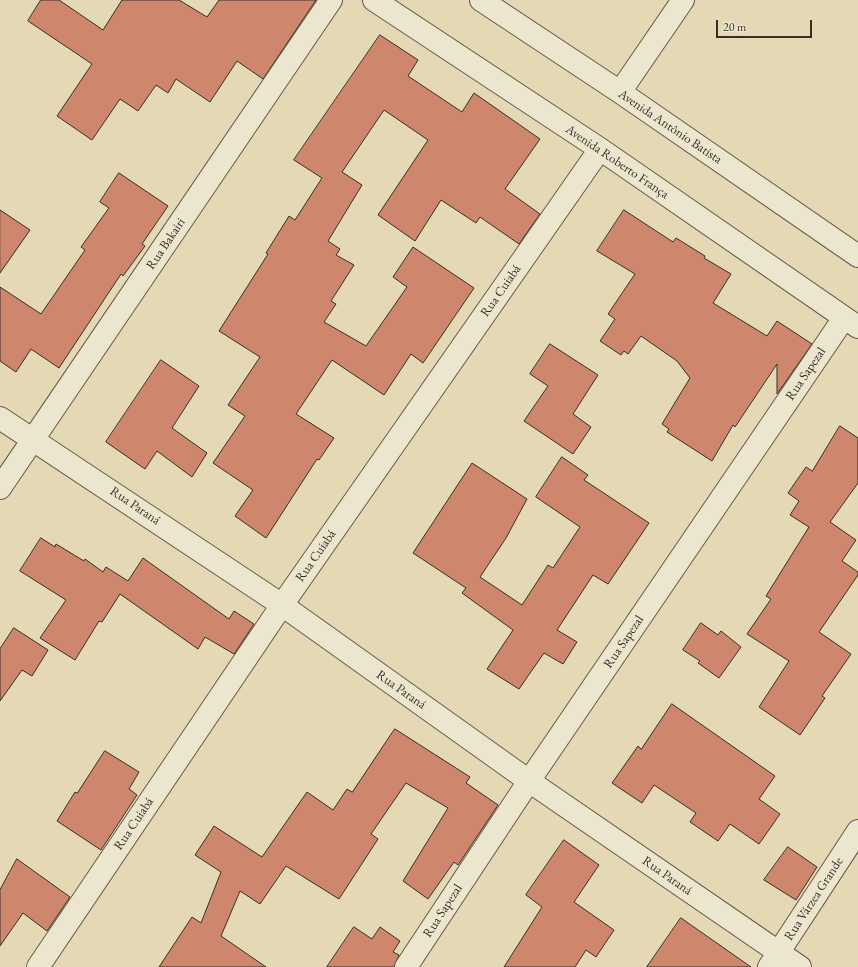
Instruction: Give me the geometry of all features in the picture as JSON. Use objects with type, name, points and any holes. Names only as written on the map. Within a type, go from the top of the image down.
[{"type":"street","name":"Rua Bakairi","points":[[0,488],[331,0]]},
{"type":"street","name":"Avenida Roberto França","points":[[374,0],[600,149],[851,323]]},
{"type":"street","name":"Avenida Antônio Batista","points":[[481,0],[620,92],[858,256]]},
{"type":"street","points":[[620,92],[683,0]]},
{"type":"street","name":"Rua Cuiabá","points":[[38,967],[282,605],[600,149]]},
{"type":"street","name":"Rua Sapezal","points":[[406,967],[529,781],[851,323]]},
{"type":"street","name":"Rua Paraná","points":[[0,418],[34,439],[282,605],[529,781],[774,960],[800,967]]},
{"type":"street","name":"Rua Várzea Grande","points":[[774,960],[858,831]]},
{"type":"building","points":[[41,0],[59,0],[103,30],[122,0],[179,0],[207,17],[219,0],[316,0],[263,79],[237,61],[210,102],[176,79],[168,93],[156,85],[138,111],[120,99],[92,140],[57,116],[92,64],[28,21]]},
{"type":"building","points":[[380,35],[418,60],[408,76],[462,112],[474,93],[540,139],[505,189],[540,214],[519,244],[480,217],[476,223],[441,200],[415,241],[378,215],[428,140],[384,110],[342,172],[362,185],[328,241],[340,249],[336,255],[354,265],[331,301],[336,304],[324,322],[366,346],[407,287],[393,277],[413,247],[474,288],[423,363],[411,354],[384,395],[332,360],[296,414],[334,438],[319,460],[317,459],[266,538],[235,516],[253,490],[213,463],[245,416],[228,405],[260,357],[219,331],[268,254],[266,253],[289,216],[295,220],[322,178],[294,160]]},
{"type":"building","points":[[119,173],[168,206],[142,244],[145,246],[123,276],[121,274],[59,368],[31,349],[16,372],[0,361],[0,287],[41,314],[85,250],[81,247],[109,208],[100,202]]},
{"type":"building","points":[[0,210],[30,230],[0,273]]},
{"type":"building","points":[[624,210],[673,242],[676,238],[705,256],[704,258],[731,274],[713,303],[767,336],[777,321],[812,344],[777,394],[777,364],[735,427],[733,425],[712,461],[667,432],[669,429],[662,424],[690,378],[677,361],[641,336],[628,354],[624,351],[621,355],[600,341],[615,319],[608,314],[635,274],[597,251]]},
{"type":"building","points":[[550,344],[598,375],[573,414],[591,427],[573,454],[524,421],[548,386],[530,374]]},
{"type":"building","points":[[161,360],[199,386],[172,428],[207,453],[192,477],[157,451],[145,469],[106,442]]},
{"type":"building","points":[[840,426],[858,438],[858,483],[830,522],[856,540],[842,561],[858,572],[858,575],[819,632],[851,654],[822,696],[825,698],[800,735],[759,707],[789,661],[747,634],[771,599],[766,596],[809,527],[790,515],[799,501],[788,493],[806,467],[812,471]]},
{"type":"building","points":[[562,457],[588,475],[584,480],[649,523],[608,584],[593,575],[557,630],[577,642],[563,664],[544,653],[519,689],[487,669],[513,630],[462,593],[466,588],[413,553],[472,463],[527,499],[506,538],[480,577],[522,605],[548,565],[553,568],[580,527],[536,497]]},
{"type":"building","points":[[41,538],[55,547],[56,544],[84,561],[85,559],[103,572],[106,567],[128,581],[143,558],[229,619],[234,611],[254,624],[234,654],[205,637],[198,649],[120,594],[102,622],[99,621],[75,660],[40,638],[66,600],[20,571]]},
{"type":"building","points":[[701,623],[718,635],[721,631],[741,647],[719,678],[698,663],[700,661],[683,650]]},
{"type":"building","points":[[14,628],[48,650],[32,676],[22,670],[0,701],[0,649]]},
{"type":"building","points":[[672,704],[775,776],[759,799],[780,814],[759,844],[730,824],[718,841],[690,822],[696,813],[654,785],[642,803],[612,783],[638,746],[641,749]]},
{"type":"building","points":[[395,729],[470,777],[466,783],[498,805],[458,865],[454,862],[428,899],[403,881],[448,808],[406,783],[371,834],[378,839],[339,899],[286,866],[260,904],[240,891],[221,936],[266,967],[159,967],[192,917],[201,923],[221,872],[195,855],[214,826],[262,857],[307,792],[333,810],[347,789],[352,792]]},
{"type":"building","points":[[105,751],[139,772],[129,789],[137,795],[101,850],[57,821],[75,792],[77,793]]},
{"type":"building","points":[[564,840],[599,865],[574,902],[614,930],[596,957],[586,950],[575,967],[504,967],[542,907],[526,895]]},
{"type":"building","points":[[788,847],[817,867],[796,900],[764,880]]},
{"type":"building","points":[[17,859],[70,897],[47,931],[23,913],[0,946],[0,890]]},
{"type":"building","points":[[681,918],[751,967],[647,967]]},
{"type":"building","points":[[354,927],[372,939],[380,927],[400,941],[393,952],[399,955],[394,967],[327,967]]}]
